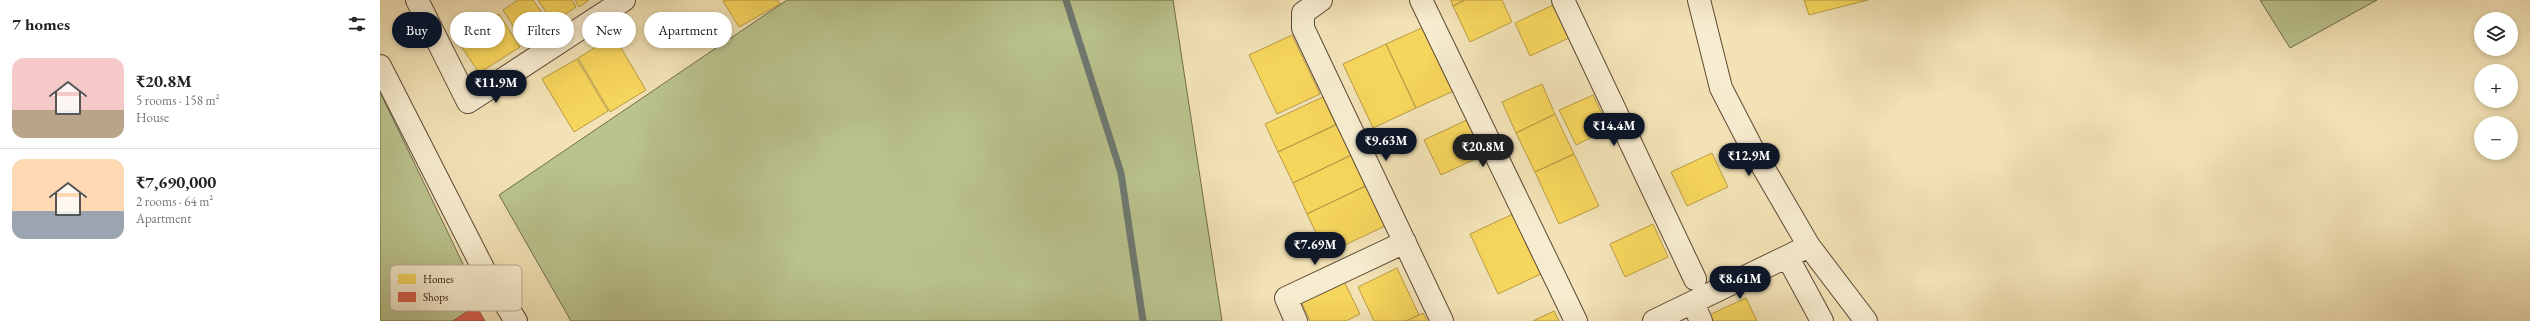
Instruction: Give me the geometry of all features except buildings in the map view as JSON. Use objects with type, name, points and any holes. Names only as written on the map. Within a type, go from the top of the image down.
[{"type":"street","points":[[417,0],[468,102],[624,0]]},
{"type":"street","points":[[1321,0],[1303,14],[1303,28],[1442,321]]},
{"type":"street","points":[[1421,0],[1576,321]]},
{"type":"street","points":[[1563,0],[1696,279]]},
{"type":"street","points":[[1699,0],[1721,88],[1753,150],[1809,246],[1866,321]]},
{"type":"street","points":[[380,66],[481,265]]},
{"type":"street","points":[[1296,321],[1286,298],[1405,242]]},
{"type":"street","points":[[1654,321],[1698,312],[1809,246]]},
{"type":"street","points":[[1788,258],[1822,321]]},
{"type":"street","points":[[510,311],[516,321]]},
{"type":"green space","points":[[787,0],[1173,0],[1222,321],[571,321],[499,195],[716,48],[732,48],[732,37]]},
{"type":"green space","points":[[2260,0],[2377,0],[2290,48]]},
{"type":"green space","points":[[380,92],[464,265],[390,265],[390,311],[468,311],[453,321],[380,321]]},
{"type":"waterway","points":[[1066,0],[1121,173],[1143,321]]}]
